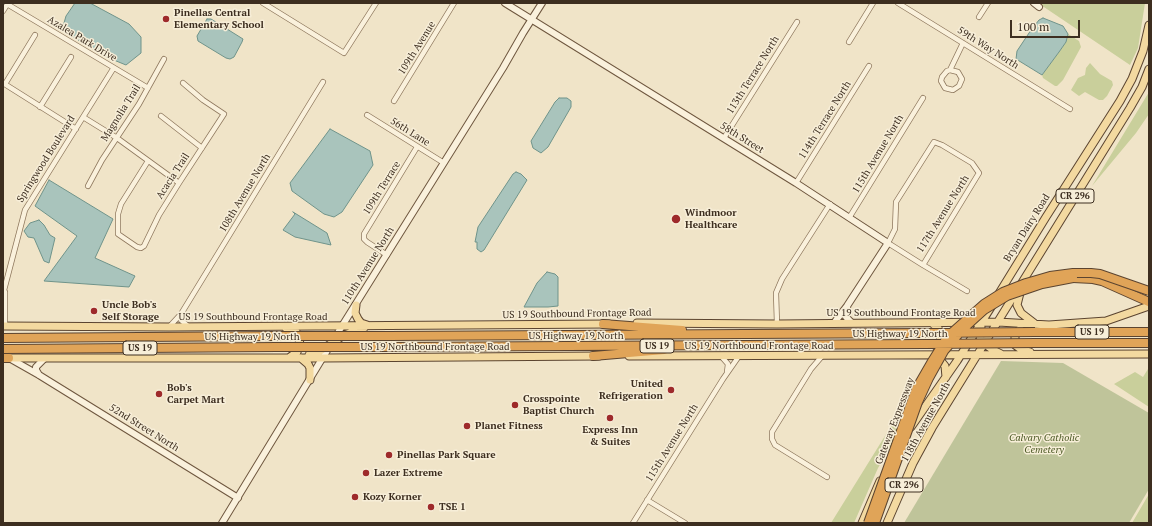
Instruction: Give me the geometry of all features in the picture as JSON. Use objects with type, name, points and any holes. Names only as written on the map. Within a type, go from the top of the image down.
[{"type":"highway","name":"Gateway Expressway","points":[[868,523],[916,389],[930,363],[948,336],[984,304],[1003,292],[1026,283],[1050,276],[1073,273],[1100,274],[1149,291]]},
{"type":"highway","name":"Gateway Expressway","points":[[875,523],[918,402],[929,378],[949,346],[963,329],[984,310],[1007,296],[1042,284],[1073,278],[1102,281],[1149,302]]},
{"type":"highway","points":[[603,324],[734,334]]},
{"type":"highway","name":"US Highway 19 North","points":[[3,337],[924,333],[1035,328],[1149,332]]},
{"type":"highway","name":"US Highway 19 North","points":[[3,349],[1149,343]]},
{"type":"highway","points":[[593,356],[707,345]]},
{"type":"main road","name":"Bryan Dairy Road","points":[[982,323],[1046,217],[1120,101],[1132,78],[1143,51],[1149,25]]},
{"type":"main road","name":"CR 296","points":[[960,355],[978,341],[998,322],[1130,108],[1149,69]]},
{"type":"main road","points":[[1027,274],[1017,305],[1021,313],[1035,328]]},
{"type":"main road","points":[[356,305],[355,314],[358,319],[361,323],[369,326]]},
{"type":"main road","name":"US 19 Southbound Frontage Road","points":[[4,326],[188,327],[624,323],[777,324],[998,322],[1015,323],[1035,328],[1049,325],[1106,320],[1149,306]]},
{"type":"main road","points":[[926,354],[936,348],[941,340],[938,328],[932,323]]},
{"type":"main road","points":[[958,323],[967,329],[978,341],[1003,354]]},
{"type":"main road","points":[[978,341],[982,323]]},
{"type":"main road","points":[[950,355],[1015,323]]},
{"type":"main road","points":[[1035,354],[1022,350],[1016,345],[1015,336],[1019,330],[1049,325]]},
{"type":"main road","points":[[279,326],[291,329],[298,335],[300,344],[297,352],[290,357]]},
{"type":"main road","points":[[308,326],[351,354],[360,357]]},
{"type":"main road","points":[[301,358],[317,353],[344,336],[369,326]]},
{"type":"main road","points":[[380,326],[374,330],[369,343],[371,349],[385,357]]},
{"type":"main road","name":"CR 296","points":[[978,341],[978,354]]},
{"type":"main road","points":[[936,354],[945,366],[946,377]]},
{"type":"main road","name":"118th Avenue North","points":[[887,523],[926,438],[947,401],[978,354]]},
{"type":"main road","name":"US 19 Northbound Frontage Road","points":[[6,358],[1149,354]]},
{"type":"main road","name":"118th Avenue North","points":[[862,523],[892,457],[960,355]]},
{"type":"main road","points":[[301,358],[310,368],[310,380]]},
{"type":"street","points":[[3,11],[8,3]]},
{"type":"street","name":"Azalea Park Drive","points":[[8,3],[114,69],[148,88]]},
{"type":"street","points":[[262,3],[344,53],[376,3]]},
{"type":"street","name":"109th Avenue","points":[[394,102],[454,3]]},
{"type":"street","name":"58th Street","points":[[505,3],[830,204],[888,243],[967,291]]},
{"type":"street","name":"110th Avenue North","points":[[222,523],[542,3]]},
{"type":"street","points":[[849,42],[873,3]]},
{"type":"street","name":"59th Way North","points":[[898,3],[1070,109]]},
{"type":"street","points":[[979,17],[988,3]]},
{"type":"street","points":[[1034,3],[1040,7]]},
{"type":"street","name":"113th Terrace North","points":[[724,138],[797,22]]},
{"type":"street","points":[[35,35],[4,83],[76,129]]},
{"type":"street","points":[[950,70],[958,72],[962,79],[960,86],[952,90],[945,88],[941,81],[944,73],[950,70],[964,44]]},
{"type":"street","points":[[40,107],[71,57]]},
{"type":"street","name":"Magnolia Trail","points":[[88,186],[164,59]]},
{"type":"street","name":"114th Terrace North","points":[[796,183],[869,66]]},
{"type":"street","name":"Springwood Boulevard","points":[[3,294],[25,210],[114,69]]},
{"type":"street","name":"108th Avenue North","points":[[170,327],[181,314],[323,82]]},
{"type":"street","name":"Acacia Trail","points":[[148,161],[121,204],[118,214],[118,234],[137,248],[144,246],[159,215],[178,183],[224,114],[203,100],[183,83]]},
{"type":"street","name":"115th Avenue North","points":[[849,218],[922,98]]},
{"type":"street","name":"56th Lane","points":[[367,115],[444,163]]},
{"type":"street","points":[[161,116],[202,148]]},
{"type":"street","points":[[83,117],[117,138],[178,183]]},
{"type":"street","name":"117th Avenue North","points":[[888,243],[895,229],[896,202],[934,142],[942,145],[972,163],[979,173],[923,264]]},
{"type":"street","name":"109th Terrace","points":[[387,255],[366,242],[364,239],[364,234],[417,147]]},
{"type":"street","points":[[777,324],[776,293],[782,279],[830,204]]},
{"type":"street","points":[[834,323],[847,306],[888,243]]},
{"type":"street","name":"Springwood Boulevard","points":[[4,326],[5,288]]},
{"type":"street","points":[[847,306],[845,312],[846,316],[852,323]]},
{"type":"street","points":[[181,314],[181,320],[188,327]]},
{"type":"street","points":[[806,355],[813,363],[812,369]]},
{"type":"street","points":[[823,355],[812,369],[772,432],[772,439],[775,445],[828,477]]},
{"type":"street","points":[[721,356],[728,364],[727,372]]},
{"type":"street","name":"115th Avenue North","points":[[633,523],[727,372],[739,356]]},
{"type":"street","name":"52nd Street North","points":[[6,358],[39,375],[238,498]]},
{"type":"street","points":[[39,375],[36,367],[44,359]]},
{"type":"street","points":[[647,500],[685,523]]},
{"type":"green space","points":[[1038,3],[1145,3],[1138,48],[1130,65]]},
{"type":"green space","points":[[1068,34],[1079,41],[1081,47],[1063,80],[1055,86],[1043,78],[1042,75],[1066,42]]},
{"type":"green space","points":[[1090,63],[1100,74],[1112,81],[1113,85],[1103,100],[1099,100],[1085,92],[1079,96],[1071,90],[1078,78],[1085,75],[1086,68]]},
{"type":"green space","points":[[1149,92],[1149,114],[1136,133],[1092,186]]},
{"type":"green space","name":"Calvary Catholic Cemetery","points":[[1001,361],[1063,363],[1149,413],[1149,489],[1129,523],[904,523]]},
{"type":"green space","points":[[1148,369],[1149,407],[1114,384],[1135,372],[1143,377]]},
{"type":"green space","points":[[924,373],[905,421],[878,468],[854,523],[831,523]]},
{"type":"green space","points":[[1149,494],[1149,523],[1132,523]]},
{"type":"water","points":[[75,3],[90,3],[129,24],[141,37],[141,53],[126,65],[104,56],[62,30],[66,16]]},
{"type":"water","points":[[1043,18],[1063,26],[1068,34],[1066,42],[1042,75],[1016,59],[1017,51],[1031,30],[1039,20]]},
{"type":"water","points":[[207,19],[211,19],[243,39],[234,57],[230,59],[226,58],[198,41],[197,36]]},
{"type":"water","points":[[559,98],[567,98],[571,101],[571,107],[548,147],[541,153],[533,148],[531,141]]},
{"type":"water","points":[[330,129],[370,151],[373,165],[342,212],[334,217],[324,214],[292,191],[290,183]]},
{"type":"water","points":[[516,172],[521,174],[527,180],[484,250],[481,252],[477,249],[477,242],[475,242],[478,227],[513,174]]},
{"type":"water","points":[[49,180],[113,219],[95,258],[135,276],[129,287],[44,281],[77,236],[35,206]]},
{"type":"water","points":[[293,212],[327,233],[331,245],[295,237],[283,230],[295,214]]},
{"type":"water","points":[[39,220],[50,235],[55,238],[49,263],[44,261],[34,238],[28,237],[24,231],[30,223]]},
{"type":"water","points":[[547,272],[555,274],[558,277],[558,306],[524,307],[537,283]]},
{"type":"place","name":"Pinellas Central Elementary School","points":[[166,19]]},
{"type":"place","name":"Windmoor Healthcare","points":[[676,219]]},
{"type":"place","name":"Uncle Bob's Self Storage","points":[[94,311]]},
{"type":"place","name":"United Refrigeration","points":[[671,390]]},
{"type":"place","name":"Bob's Carpet Mart","points":[[159,394]]},
{"type":"place","name":"Crosspointe Baptist Church","points":[[515,405]]},
{"type":"place","name":"Express Inn & Suites","points":[[610,418]]},
{"type":"place","name":"Planet Fitness","points":[[467,426]]},
{"type":"place","name":"Pinellas Park Square","points":[[389,455]]},
{"type":"place","name":"Lazer Extreme","points":[[366,473]]},
{"type":"place","name":"Kozy Korner","points":[[355,497]]},
{"type":"place","name":"TSE 1","points":[[431,507]]}]
